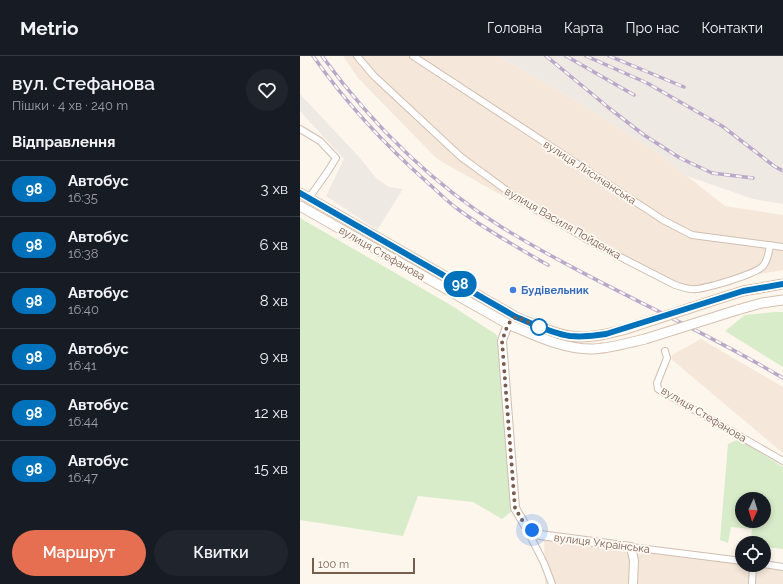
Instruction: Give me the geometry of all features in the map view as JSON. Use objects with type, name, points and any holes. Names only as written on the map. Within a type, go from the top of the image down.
[{"type":"main road","name":"вулиця Стефанова","points":[[300,193],[516,317],[570,336],[606,334],[626,329],[724,296],[783,284]]},
{"type":"main road","name":"вулиця Стефанова","points":[[300,206],[508,324],[557,343],[574,347],[593,349],[617,346],[645,339],[762,303],[783,300]]},
{"type":"main road","points":[[508,324],[516,317]]},
{"type":"street","name":"вулиця Василя Пойденка","points":[[357,56],[374,76],[461,157],[517,198],[595,244],[675,285],[688,289],[700,288],[754,272],[763,266],[768,256],[770,245]]},
{"type":"street","name":"вулиця Лисичанська","points":[[413,56],[663,220],[692,235],[783,247]]},
{"type":"street","points":[[300,129],[320,141],[336,158],[328,172],[308,198]]},
{"type":"street","name":"вулиця Українська","points":[[508,324],[502,341],[515,508],[525,525],[540,535],[735,560]]},
{"type":"street","name":"вулиця Стефанова","points":[[665,351],[667,358],[657,383],[658,389],[783,461]]},
{"type":"street","points":[[525,525],[544,563],[552,584]]},
{"type":"street","points":[[631,546],[634,561],[632,584]]},
{"type":"street","points":[[771,565],[783,567]]},
{"type":"street","points":[[752,584],[753,572]]},
{"type":"shaded area","points":[[343,56],[498,56],[570,97],[654,150],[725,206],[783,215],[783,270],[754,275],[688,293],[606,254],[437,159],[358,78]]},
{"type":"shaded area","points":[[498,56],[783,56],[783,204],[753,199],[687,176],[654,150],[570,97]]},
{"type":"shaded area","points":[[300,94],[360,158],[376,178],[389,187],[403,189],[377,230],[326,196],[344,159],[300,111]]},
{"type":"shaded area","points":[[701,339],[783,387],[783,453],[671,359],[672,355]]},
{"type":"shaded area","points":[[544,540],[640,554],[646,551],[735,563],[735,572],[771,572],[771,567],[783,569],[783,584],[545,584]]},
{"type":"green space","points":[[300,218],[449,304],[497,335],[512,511],[502,519],[473,502],[418,496],[403,536],[300,520]]},
{"type":"green space","points":[[783,312],[783,367],[725,331],[745,315]]},
{"type":"green space","points":[[739,439],[783,467],[783,549],[771,548],[771,536],[751,536],[752,529],[742,528],[771,528],[771,492],[735,492],[735,527],[731,527],[728,543],[720,540],[728,444]]},
{"type":"railway","points":[[313,56],[339,90],[381,139],[444,198],[477,223],[548,265]]},
{"type":"railway","points":[[322,56],[361,105],[404,151],[427,172],[477,211],[537,248],[749,358],[783,378]]},
{"type":"railway","points":[[546,56],[644,135],[680,158],[712,173],[753,178]]},
{"type":"railway","points":[[566,56],[634,95]]},
{"type":"railway","points":[[586,56],[647,83],[722,126],[774,166],[783,171]]},
{"type":"railway","points":[[609,56],[684,87]]},
{"type":"bus line","name":"98","points":[[300,193],[414,257],[516,317],[570,336],[606,334],[626,329],[724,296],[783,284]]},
{"type":"place","name":"Будівельник","points":[[513,290]]},
{"type":"route","points":[[532,530],[525,525],[515,508],[502,341],[508,324],[516,317],[539,327]]}]
